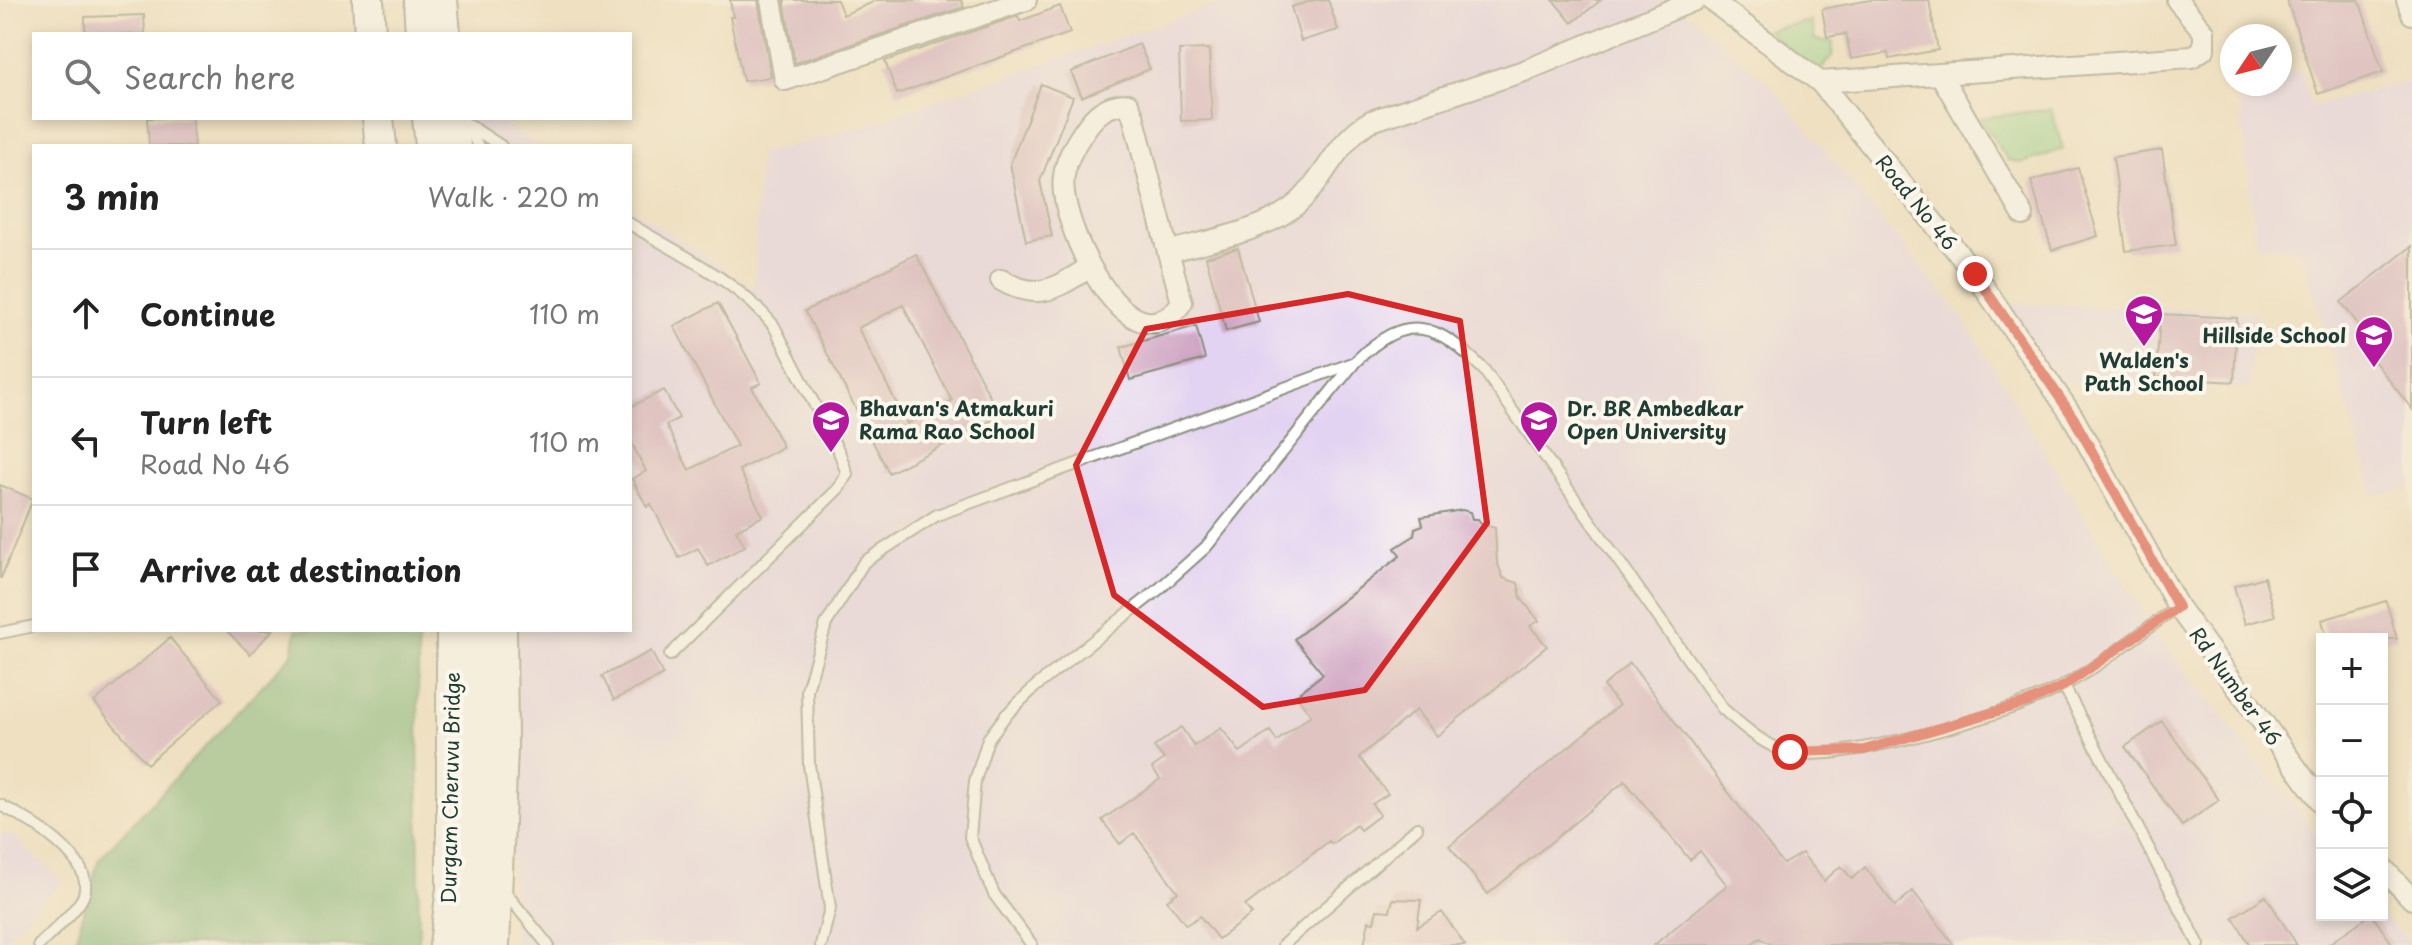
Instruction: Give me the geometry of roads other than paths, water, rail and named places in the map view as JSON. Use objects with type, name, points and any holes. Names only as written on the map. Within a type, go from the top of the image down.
[{"type":"main road","points":[[368,0],[370,32]]},
{"type":"main road","points":[[389,0],[391,32]]},
{"type":"main road","points":[[419,0],[421,32]]},
{"type":"main road","points":[[442,0],[445,32]]},
{"type":"main road","points":[[378,120],[381,144]]},
{"type":"main road","points":[[396,120],[398,144]]},
{"type":"main road","points":[[428,120],[431,144]]},
{"type":"main road","points":[[430,945],[436,854],[432,632]]},
{"type":"main road","name":"Durgam Cheruvu Bridge","points":[[445,945],[452,888],[452,632]]},
{"type":"main road","name":"Durgam Cheruvu Bridge","points":[[469,945],[475,864],[478,632]]},
{"type":"main road","points":[[494,945],[501,632]]},
{"type":"street","points":[[771,0],[785,80],[1026,0]]},
{"type":"street","points":[[1168,252],[1270,220],[1296,205],[1316,184],[1352,131],[1371,121],[1524,71],[1695,0]]},
{"type":"street","name":"Road No 46","points":[[1711,0],[1820,82],[1975,274],[2073,417],[2178,607]]},
{"type":"street","points":[[1820,82],[2192,57],[2204,49],[2204,32],[2177,0]]},
{"type":"street","points":[[2407,0],[2412,14]]},
{"type":"street","points":[[1940,74],[2023,215]]},
{"type":"street","points":[[1112,104],[1128,104],[1133,115],[1168,252],[1182,302],[1173,316],[1154,323],[1128,316],[1090,267],[1065,203],[1064,176],[1075,145],[1092,119],[1112,104]]},
{"type":"street","points":[[1001,280],[1019,290],[1038,293],[1090,267]]},
{"type":"street","name":"Rd Number 46","points":[[2178,607],[2316,795]]},
{"type":"street","points":[[2388,873],[2412,899]]},
{"type":"lane","points":[[458,127],[476,144]]},
{"type":"lane","points":[[458,127],[496,144]]},
{"type":"lane","points":[[632,225],[729,284],[761,309],[774,326],[840,454],[847,474],[839,488],[670,655]]},
{"type":"lane","points":[[1032,945],[994,894],[970,837],[975,781],[988,739],[1006,715],[1036,686],[1159,589],[1206,547],[1355,362],[1370,347],[1401,331],[1431,328],[1454,340],[1484,370],[1723,709],[1748,731],[1790,752],[1864,750],[2029,702],[2064,686],[2178,607]]},
{"type":"lane","points":[[821,945],[830,908],[809,765],[807,690],[826,624],[864,562],[937,515],[1355,362]]},
{"type":"lane","points":[[0,633],[32,626]]},
{"type":"lane","points":[[2064,686],[2196,944]]},
{"type":"lane","points":[[0,805],[26,818],[72,856],[86,881],[84,897],[39,945]]},
{"type":"lane","points":[[1283,945],[1417,828]]},
{"type":"lane","points":[[497,882],[548,945]]},
{"type":"place","name":"Walden's Path School","points":[[2144,348]]},
{"type":"place","name":"Hillside School","points":[[2374,369]]},
{"type":"place","name":"Bhavan's Atmakuri Rama Rao School","points":[[831,454]]},
{"type":"place","name":"Dr. BR Ambedkar Open University","points":[[1539,454]]}]
